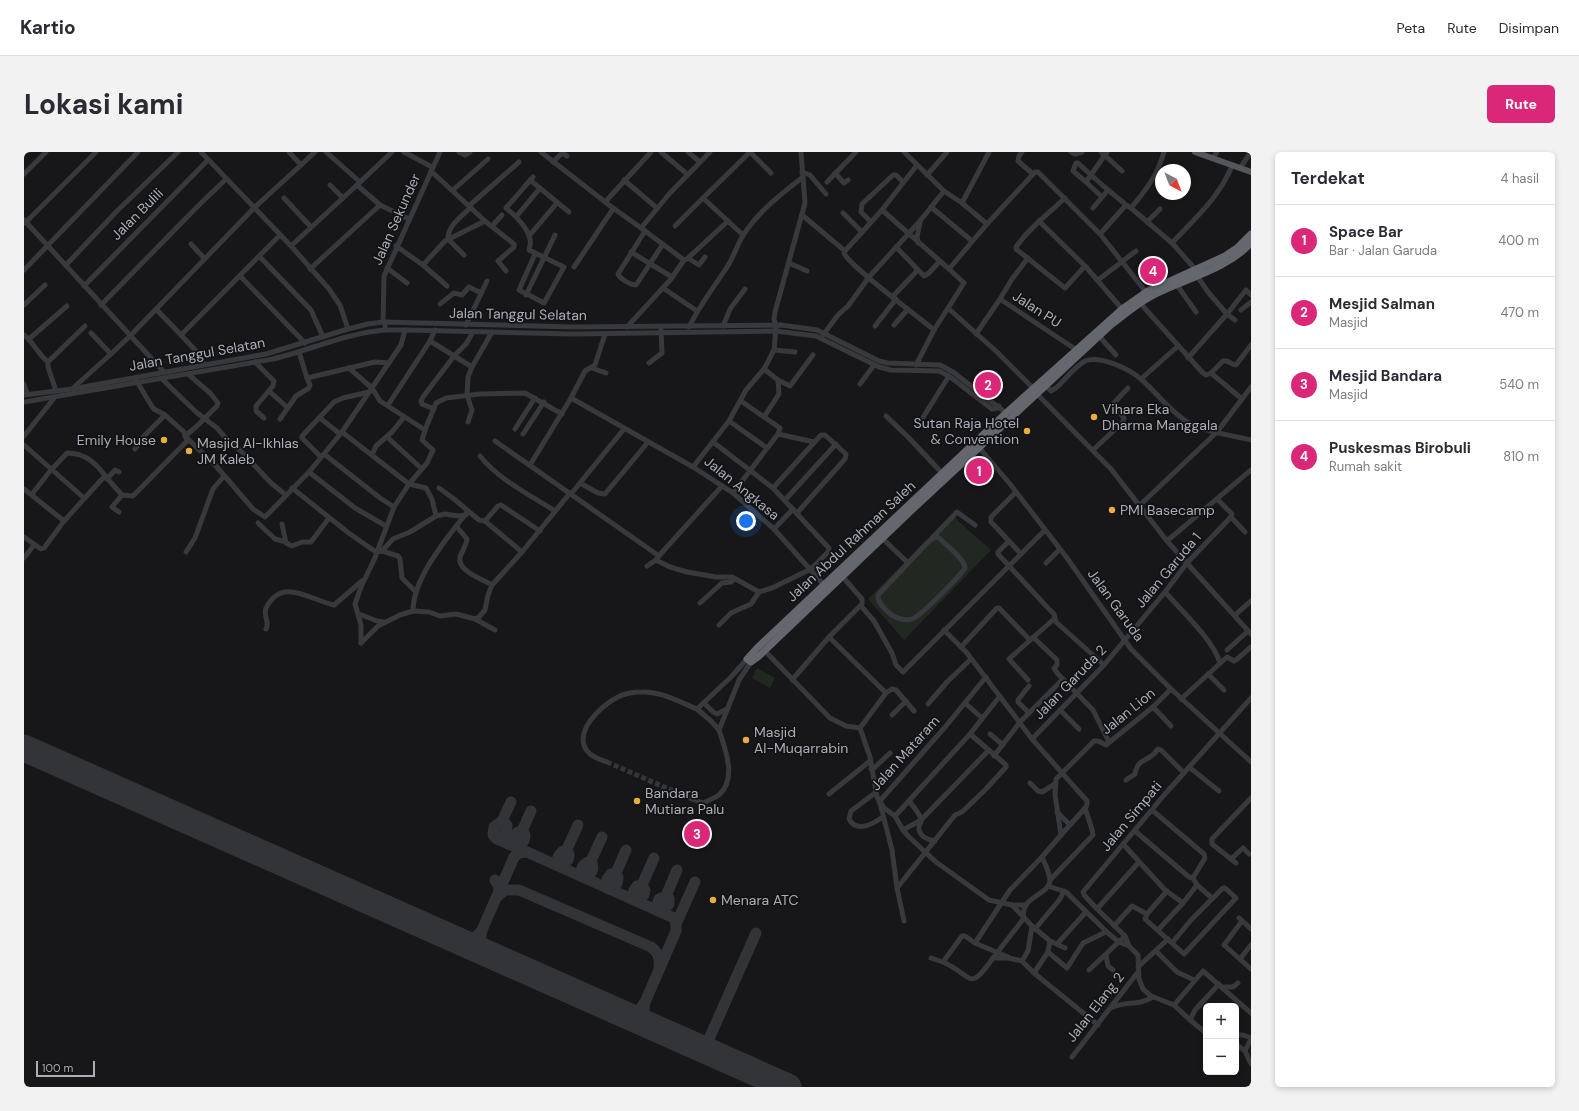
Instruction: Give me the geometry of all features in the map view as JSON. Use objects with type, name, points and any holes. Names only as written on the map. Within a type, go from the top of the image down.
[{"type":"highway","name":"Jalan Abdul Rahman Saleh","points":[[749,660],[764,650],[824,585],[1064,363],[1140,303],[1163,290],[1177,285],[1237,248],[1251,234]]},
{"type":"highway","name":"Jalan Abdul Rahman Saleh","points":[[749,660],[805,607],[842,576],[882,538],[942,473],[977,445],[1006,413],[1035,390],[1045,386],[1075,349],[1122,309],[1146,292],[1196,272],[1230,261],[1250,248]]},
{"type":"main road","points":[[1196,152],[1251,172]]},
{"type":"street","points":[[24,174],[46,152]]},
{"type":"street","points":[[96,152],[25,222],[164,372]]},
{"type":"street","points":[[24,270],[138,152]]},
{"type":"street","points":[[66,265],[116,212],[178,152]]},
{"type":"street","points":[[202,152],[291,246],[329,289],[340,305],[348,329]]},
{"type":"street","points":[[289,152],[301,164]]},
{"type":"street","points":[[72,389],[130,336],[254,208],[315,152]]},
{"type":"street","points":[[326,152],[380,205],[409,219]]},
{"type":"street","points":[[291,246],[392,152]]},
{"type":"street","points":[[404,152],[432,169],[485,221],[515,245],[498,262],[506,271]]},
{"type":"street","name":"Jalan Sekunder","points":[[385,325],[384,276],[396,246],[440,152]]},
{"type":"street","points":[[459,152],[468,153]]},
{"type":"street","points":[[541,152],[613,209],[686,259],[699,265],[706,257]]},
{"type":"street","points":[[605,202],[651,152]]},
{"type":"street","points":[[661,152],[687,174]]},
{"type":"street","points":[[688,152],[700,162]]},
{"type":"street","points":[[663,244],[635,286],[620,278],[618,274],[657,208],[687,174],[710,152]]},
{"type":"street","points":[[675,226],[750,152],[771,173]]},
{"type":"street","name":"Jalan Angkasa","points":[[801,152],[805,203],[775,312],[774,319],[776,328],[774,350],[764,369],[746,390],[729,421],[693,467],[733,493],[774,528],[824,585]]},
{"type":"street","points":[[827,182],[856,152]]},
{"type":"street","points":[[904,152],[944,191],[962,203],[987,224]]},
{"type":"street","points":[[927,175],[947,152]]},
{"type":"street","points":[[962,203],[989,152]]},
{"type":"street","points":[[1022,152],[1018,161],[1034,173],[1038,172],[1065,198],[1100,234],[1146,292]]},
{"type":"street","points":[[1071,152],[1075,154],[1082,152]]},
{"type":"street","points":[[1132,208],[1152,181],[1159,168],[1164,152]]},
{"type":"street","points":[[1213,158],[1216,152]]},
{"type":"street","points":[[1240,168],[1251,152]]},
{"type":"street","points":[[553,162],[562,153],[567,156]]},
{"type":"street","points":[[1086,182],[1104,153],[1122,171]]},
{"type":"street","points":[[453,190],[488,159]]},
{"type":"street","name":"Jalan Bulili","points":[[84,286],[208,160]]},
{"type":"street","points":[[464,255],[448,239],[448,234],[453,224],[470,206],[519,162]]},
{"type":"street","points":[[1102,197],[1073,171],[1076,163],[1078,163],[1124,203]]},
{"type":"street","points":[[845,251],[882,210],[917,165]]},
{"type":"street","points":[[1172,243],[1206,208],[1219,191],[1232,166]]},
{"type":"street","points":[[835,173],[844,183],[848,180]]},
{"type":"street","points":[[949,269],[987,224],[1034,173]]},
{"type":"street","points":[[690,326],[697,311],[729,264],[743,235],[768,206],[803,174],[810,175],[826,194]]},
{"type":"street","points":[[871,222],[861,212],[862,204],[893,175],[896,175],[904,182]]},
{"type":"street","points":[[101,305],[226,179]]},
{"type":"street","points":[[535,254],[519,290],[520,292],[544,303],[563,267],[528,250],[530,244],[529,236],[523,225],[506,208],[531,179],[569,212]]},
{"type":"street","points":[[624,180],[657,208]]},
{"type":"street","points":[[330,186],[343,198]]},
{"type":"street","points":[[516,217],[540,188]]},
{"type":"street","points":[[1094,208],[1108,190]]},
{"type":"street","points":[[823,336],[838,315],[848,306],[869,277],[920,221],[944,191]]},
{"type":"street","points":[[284,198],[311,227]]},
{"type":"street","points":[[703,198],[743,235]]},
{"type":"street","points":[[1065,198],[1039,221],[1016,247],[1016,249],[1066,288],[1085,266]]},
{"type":"street","points":[[529,236],[558,203]]},
{"type":"street","points":[[310,269],[380,205]]},
{"type":"street","points":[[1100,234],[1126,205],[1132,208],[1172,243],[1196,272],[1208,292],[1227,314],[1235,320]]},
{"type":"street","points":[[931,207],[972,241]]},
{"type":"street","points":[[574,267],[613,209]]},
{"type":"street","points":[[1147,222],[1160,209]]},
{"type":"street","points":[[882,210],[964,283],[934,330],[916,365]]},
{"type":"street","points":[[843,213],[862,232]]},
{"type":"street","points":[[492,226],[502,215]]},
{"type":"street","points":[[802,215],[845,251],[845,256],[848,259],[934,330]]},
{"type":"street","points":[[423,265],[448,239],[485,221]]},
{"type":"street","points":[[627,327],[663,288],[686,259],[728,221]]},
{"type":"street","points":[[918,243],[917,237],[920,221]]},
{"type":"street","points":[[1039,221],[1085,266],[1122,309]]},
{"type":"street","points":[[181,335],[280,235]]},
{"type":"street","points":[[526,295],[555,235]]},
{"type":"street","points":[[190,244],[204,258]]},
{"type":"street","points":[[396,246],[423,265],[447,286]]},
{"type":"street","points":[[896,246],[924,276],[926,276],[939,262]]},
{"type":"street","points":[[1098,280],[1136,251]]},
{"type":"street","points":[[631,252],[672,277]]},
{"type":"street","points":[[259,256],[311,310],[323,337]]},
{"type":"street","points":[[1000,299],[1012,279],[1028,258]]},
{"type":"street","points":[[789,263],[808,271]]},
{"type":"street","points":[[387,268],[407,283]]},
{"type":"street","points":[[875,326],[894,297],[918,270]]},
{"type":"street","points":[[240,276],[305,343]]},
{"type":"street","points":[[466,325],[487,281]]},
{"type":"street","points":[[24,305],[45,285]]},
{"type":"street","points":[[1177,285],[1196,312]]},
{"type":"street","points":[[1188,358],[1251,286]]},
{"type":"street","points":[[440,304],[454,293],[462,295],[469,288],[481,293]]},
{"type":"street","points":[[663,288],[697,311]]},
{"type":"street","points":[[718,332],[730,309],[745,289]]},
{"type":"street","points":[[1246,290],[1251,295]]},
{"type":"street","name":"Jalan PU","points":[[976,334],[1000,299],[1075,349]]},
{"type":"street","points":[[1241,310],[1251,302]]},
{"type":"street","points":[[1140,303],[1188,358],[1206,375],[1211,373],[1223,360],[1236,365],[1251,345]]},
{"type":"street","points":[[29,339],[67,306]]},
{"type":"street","points":[[949,308],[997,352],[1111,469],[1167,541],[1250,633],[1227,650]]},
{"type":"street","points":[[156,309],[196,351],[204,364]]},
{"type":"street","points":[[894,325],[908,309]]},
{"type":"street","name":"Jalan Tanggul Selatan","points":[[26,395],[54,395],[204,364],[266,354],[368,324],[627,327],[721,326],[811,328],[874,365],[891,370],[939,371],[949,376],[992,409],[996,409],[998,406]]},
{"type":"street","name":"Jalan Tanggul Selatan","points":[[24,402],[44,398],[72,389],[136,379],[162,379],[254,362],[299,352],[385,325],[406,330],[605,334],[718,332],[776,328]]},
{"type":"street","points":[[24,436],[54,395],[48,362],[85,326]]},
{"type":"street","points":[[649,363],[662,353],[661,327]]},
{"type":"street","points":[[185,436],[256,511],[265,517],[309,472],[341,433],[401,345],[406,330]]},
{"type":"street","points":[[388,405],[410,374],[435,330]]},
{"type":"street","points":[[434,409],[422,404],[422,398],[454,356],[466,344],[473,332]]},
{"type":"street","points":[[468,422],[472,410],[467,395],[468,377],[492,332]]},
{"type":"street","points":[[91,333],[111,354]]},
{"type":"street","points":[[530,465],[562,414],[585,371],[592,368],[596,363],[605,334]]},
{"type":"street","points":[[24,335],[48,362]]},
{"type":"street","name":"Jalan Tanggul Selatan","points":[[823,336],[879,361],[894,364],[936,364],[946,367],[1006,413]]},
{"type":"street","points":[[1099,336],[1116,355]]},
{"type":"street","points":[[430,341],[472,367]]},
{"type":"street","points":[[1141,380],[1178,346]]},
{"type":"street","points":[[774,350],[795,352]]},
{"type":"street","points":[[280,419],[296,396],[310,387],[299,352]]},
{"type":"street","points":[[764,369],[788,386],[791,385],[813,355]]},
{"type":"street","points":[[1045,386],[1051,391],[1079,366],[1092,359],[1107,362],[1133,373],[1169,409],[1182,418],[1215,434],[1251,440]]},
{"type":"street","points":[[254,362],[274,381],[269,391],[256,407],[257,412],[264,418]]},
{"type":"street","points":[[307,378],[375,362],[389,363]]},
{"type":"street","points":[[860,384],[874,365]]},
{"type":"street","points":[[349,368],[378,399],[425,430]]},
{"type":"street","points":[[592,368],[606,373]]},
{"type":"street","points":[[1211,373],[1242,399]]},
{"type":"street","points":[[185,436],[217,406],[218,403],[210,392],[188,374]]},
{"type":"street","points":[[922,419],[949,376]]},
{"type":"street","points":[[32,494],[65,454],[75,453],[85,456],[95,464],[122,495],[133,496],[146,481],[187,441],[184,432],[165,415],[154,409],[136,379]]},
{"type":"street","points":[[162,379],[217,428],[229,442],[240,450],[270,483],[286,494]]},
{"type":"street","points":[[764,416],[779,394],[778,380]]},
{"type":"street","points":[[24,384],[26,395]]},
{"type":"street","points":[[1140,505],[1215,434],[1251,387]]},
{"type":"street","points":[[1093,450],[1123,422],[1124,418],[1113,404],[1128,388]]},
{"type":"street","points":[[370,390],[334,402],[301,437],[322,456],[394,507]]},
{"type":"street","points":[[269,391],[288,408]]},
{"type":"street","points":[[379,552],[386,526],[394,507],[409,484],[422,469],[433,450],[422,440],[438,402],[445,398],[467,395],[525,393],[544,402],[562,414]]},
{"type":"street","points":[[515,429],[535,398]]},
{"type":"street","points":[[571,398],[624,430],[693,467]]},
{"type":"street","points":[[733,493],[778,434],[780,428],[741,401]]},
{"type":"street","points":[[523,434],[544,402]]},
{"type":"street","points":[[135,449],[144,436],[165,415]]},
{"type":"street","points":[[886,416],[942,473]]},
{"type":"street","points":[[372,455],[376,446],[387,437],[404,417]]},
{"type":"street","points":[[320,418],[372,455],[409,484],[426,488],[432,499],[436,516]]},
{"type":"street","points":[[729,421],[767,448]]},
{"type":"street","points":[[475,618],[479,617],[485,610],[492,585],[540,531],[570,493],[624,430]]},
{"type":"street","points":[[778,434],[814,442]]},
{"type":"street","points":[[773,488],[814,442],[823,435],[836,444],[847,456],[795,511],[774,528]]},
{"type":"street","points":[[387,437],[422,469]]},
{"type":"street","points":[[495,441],[594,510],[670,567],[722,580]]},
{"type":"street","points":[[580,483],[598,494],[605,494],[648,442]]},
{"type":"street","name":"Jalan Angkasa","points":[[713,442],[773,488],[829,548],[827,554],[810,569],[772,588],[758,592]]},
{"type":"street","points":[[785,500],[836,444]]},
{"type":"street","points":[[24,445],[84,498]]},
{"type":"street","name":"Jalan Garuda","points":[[977,445],[1060,549],[1125,641],[1181,699],[1251,762]]},
{"type":"street","points":[[480,456],[501,476],[555,512]]},
{"type":"street","points":[[24,537],[41,549],[44,548],[64,521],[99,481],[107,478],[115,470],[119,472]]},
{"type":"street","points":[[1167,541],[1251,470]]},
{"type":"street","points":[[309,472],[355,508],[386,526]]},
{"type":"street","points":[[186,552],[195,538],[213,489],[224,476]]},
{"type":"street","points":[[647,566],[657,558],[722,486]]},
{"type":"street","points":[[292,488],[350,534],[379,552],[398,556],[402,578],[416,592]]},
{"type":"street","points":[[439,488],[467,513],[478,520],[485,521],[522,552]]},
{"type":"street","points":[[24,489],[64,521]]},
{"type":"street","points":[[1016,492],[991,517],[991,522],[1021,554]]},
{"type":"street","points":[[119,512],[112,507],[122,495]]},
{"type":"street","points":[[1217,499],[1232,514],[1231,517],[1245,532]]},
{"type":"street","points":[[485,521],[498,506],[501,505],[540,531]]},
{"type":"street","points":[[931,539],[935,537],[939,538],[962,560],[965,568],[915,618],[904,620],[897,618],[880,603],[878,595],[908,563],[931,539],[957,512],[975,526]]},
{"type":"street","points":[[467,513],[454,516],[445,514],[436,516],[410,532],[393,539],[379,552],[363,580],[355,604],[359,614],[361,643],[378,626],[400,615],[413,611],[429,612],[440,616],[456,614],[475,618],[495,630]]},
{"type":"street","points":[[413,611],[413,602],[416,592],[432,560],[467,513]]},
{"type":"street","points":[[454,516],[457,526],[467,539],[460,557],[459,562],[461,566],[470,573],[492,585]]},
{"type":"street","name":"Jalan Garuda 1","points":[[1125,641],[1187,563],[1231,517]]},
{"type":"street","points":[[258,523],[275,539],[286,542],[291,546],[303,542],[311,543],[329,518]]},
{"type":"street","points":[[282,524],[286,542]]},
{"type":"street","points":[[861,606],[874,621],[892,653],[896,665],[902,672],[1045,530]]},
{"type":"street","points":[[882,538],[908,563]]},
{"type":"street","points":[[1009,541],[998,553],[1054,614],[1054,619],[1061,627],[1104,665]]},
{"type":"street","points":[[24,558],[34,545]]},
{"type":"street","points":[[1046,563],[1060,549]]},
{"type":"street","points":[[792,680],[829,637],[861,606],[862,599],[842,576]]},
{"type":"street","points":[[700,603],[722,580],[728,577],[734,578],[758,592],[751,604],[731,613],[718,625]]},
{"type":"street","points":[[266,629],[268,623],[265,613],[266,609],[273,598],[278,594],[284,592],[307,595],[316,601],[334,605],[363,580]]},
{"type":"street","points":[[1165,592],[1218,655],[1220,663]]},
{"type":"street","points":[[1235,615],[1251,600]]},
{"type":"street","points":[[961,646],[997,608],[999,608],[1057,660],[1058,662],[1054,670],[1093,710],[1109,742]]},
{"type":"street","points":[[359,614],[377,621],[385,622]]},
{"type":"street","points":[[1028,680],[1009,659],[1054,619]]},
{"type":"street","points":[[944,630],[961,646],[1032,739],[1087,801],[1087,804],[1070,825],[1010,890],[975,943]]},
{"type":"street","points":[[829,637],[886,693]]},
{"type":"street","name":"Jalan Garuda 2","points":[[1032,739],[1104,665],[1125,641]]},
{"type":"street","points":[[1181,699],[1227,657],[1234,661],[1251,647]]},
{"type":"street","points":[[764,650],[830,718],[846,726],[860,728],[886,693],[894,689],[914,711]]},
{"type":"street","points":[[928,704],[947,682],[971,659]]},
{"type":"street","name":"Jalan Abdul Rahman Saleh","points":[[697,709],[749,660]]},
{"type":"street","name":"Jalan Abdul Rahman Saleh","points":[[719,730],[739,680],[749,660]]},
{"type":"street","points":[[1208,674],[1224,690]]},
{"type":"street","name":"Jalan Mataram","points":[[860,728],[870,761],[875,793],[880,802],[986,677]]},
{"type":"street","points":[[994,756],[1020,722],[1063,679]]},
{"type":"street","points":[[1029,713],[1018,702],[1018,700],[1030,686]]},
{"type":"street","name":"Jalan Lion","points":[[1055,784],[1062,772],[1094,741],[1098,741],[1104,745],[1109,742],[1153,707],[1171,689]]},
{"type":"street","points":[[607,762],[590,754],[586,750],[583,737],[585,729],[594,714],[609,701],[628,693],[650,692],[697,709],[719,730],[725,748],[729,772],[726,783],[719,795],[703,803],[689,798]]},
{"type":"street","points":[[895,816],[970,734],[1000,696]]},
{"type":"street","name":"Jalan Simpati","points":[[1138,955],[1129,946],[1125,936],[1096,909],[1083,892],[1189,767],[1251,699]]},
{"type":"street","points":[[892,715],[906,701]]},
{"type":"street","points":[[704,703],[717,714],[722,713],[728,708]]},
{"type":"street","points":[[965,703],[982,718]]},
{"type":"street","points":[[1153,707],[1171,726]]},
{"type":"street","points":[[1060,710],[1079,729]]},
{"type":"street","points":[[897,888],[954,815],[962,812],[1006,768],[1006,765],[970,734]]},
{"type":"street","points":[[990,734],[1003,745]]},
{"type":"street","points":[[1126,780],[1135,774],[1136,768],[1140,762],[1150,757],[1160,749],[1184,773]]},
{"type":"street","points":[[903,830],[921,820],[988,751]]},
{"type":"street","points":[[871,769],[890,753]]},
{"type":"street","points":[[829,794],[870,761]]},
{"type":"street","points":[[1189,767],[1219,791]]},
{"type":"street","points":[[1030,783],[1038,791],[1042,792],[1055,784]]},
{"type":"street","points":[[1055,784],[1055,800],[1061,835]]},
{"type":"street","points":[[875,793],[851,811],[850,819],[853,824],[864,827],[869,826],[883,817]]},
{"type":"street","points":[[1236,863],[1212,844],[1212,839],[1251,798]]},
{"type":"street","points":[[909,801],[919,814],[921,820],[919,829],[923,836],[926,852]]},
{"type":"street","points":[[880,802],[895,816],[903,830],[936,862],[984,897],[991,901],[1012,905],[1026,905]]},
{"type":"street","points":[[880,802],[892,850],[897,888],[904,921]]},
{"type":"street","points":[[931,958],[954,967],[965,977],[973,979],[979,977],[1024,918],[1023,914],[1026,905],[1048,886],[1050,880],[1092,835],[1093,831],[1084,808]]},
{"type":"street","points":[[1152,810],[1203,852],[1205,858],[1193,878]]},
{"type":"street","points":[[1057,812],[1070,825]]},
{"type":"street","points":[[1135,831],[1193,878],[1197,885],[1212,898]]},
{"type":"street","points":[[923,836],[935,841]]},
{"type":"street","points":[[1123,844],[1167,891],[1183,903]]},
{"type":"street","points":[[1231,859],[1243,848],[1250,854]]},
{"type":"street","points":[[1042,857],[1050,880]]},
{"type":"street","points":[[1096,909],[1139,862]]},
{"type":"street","points":[[1158,930],[1183,903],[1197,885]]},
{"type":"street","points":[[1048,886],[1064,891],[1072,897],[1106,932],[1120,942],[1129,946]]},
{"type":"street","points":[[1167,891],[1147,914],[1145,919],[1158,930],[1170,941],[1183,953],[1186,954],[1236,898],[1224,887],[1170,941],[1156,951],[1138,969],[1143,989],[1153,997],[1174,1005],[1203,1031]]},
{"type":"street","points":[[1022,960],[1028,951],[1033,927],[1060,899],[1064,891]]},
{"type":"street","points":[[1012,905],[1033,927],[1050,941],[1065,948]]},
{"type":"street","points":[[1114,926],[1132,906],[1147,914]]},
{"type":"street","points":[[1057,944],[1086,912]]},
{"type":"street","points":[[1251,929],[1241,920],[1224,945],[1251,969]]},
{"type":"street","points":[[1048,952],[1067,968],[1082,943],[1106,932]]},
{"type":"street","points":[[942,962],[962,936],[965,936],[991,951],[997,952],[1009,958]]},
{"type":"street","points":[[1089,970],[1125,936]]},
{"type":"street","points":[[1034,973],[1048,952],[1050,941]]},
{"type":"street","points":[[1240,959],[1251,945]]},
{"type":"street","points":[[1156,951],[1177,972],[1194,980]]},
{"type":"street","points":[[1106,955],[1108,966],[1113,970]]},
{"type":"street","points":[[1138,955],[1146,960]]},
{"type":"street","name":"Jalan Elang 2","points":[[1072,1057],[1098,1025],[1138,969],[1138,955]]},
{"type":"street","points":[[993,958],[1022,960],[1034,973],[1098,1025]]},
{"type":"street","points":[[1174,1005],[1199,974],[1205,972],[1251,1013]]},
{"type":"street","points":[[1221,985],[1234,987],[1238,983]]},
{"type":"street","points":[[1190,1020],[1195,1010],[1221,985]]},
{"type":"street","points":[[1110,1008],[1125,1003],[1138,1004],[1153,997]]},
{"type":"street","points":[[1239,1035],[1244,1035],[1251,1038],[1245,1051]]},
{"type":"street","points":[[1239,1046],[1245,1051],[1251,1064]]},
{"type":"shaded area","points":[[953,514],[958,521],[991,550],[904,640],[868,599]]},
{"type":"shaded area","points":[[757,668],[775,678],[770,688],[752,678]]},
{"type":"taxiway","points":[[511,802],[502,821],[494,827],[493,835],[497,839],[527,852]]},
{"type":"taxiway","points":[[522,831],[525,835],[524,840],[521,845],[515,847],[513,839],[517,833],[522,831],[531,811]]},
{"type":"taxiway","points":[[497,839],[504,834],[506,829],[507,825],[502,821]]},
{"type":"taxiway","points":[[566,851],[569,854],[568,860],[563,866],[559,866],[559,856],[563,851],[566,851],[578,825]]},
{"type":"taxiway","points":[[591,861],[586,863],[581,869],[584,877],[589,875],[593,869],[591,861],[602,837]]},
{"type":"taxiway","points":[[616,873],[611,874],[607,879],[609,889],[617,883],[618,877],[616,873],[626,850]]},
{"type":"taxiway","points":[[489,954],[482,943],[482,930],[514,857],[519,853],[527,852],[674,918],[676,931],[645,1002],[645,1016],[653,1027]]},
{"type":"taxiway","points":[[642,885],[637,886],[634,890],[633,895],[635,900],[644,895],[645,890],[642,885],[654,858]]},
{"type":"taxiway","points":[[666,896],[669,898],[669,904],[664,910],[659,911],[657,906],[659,899],[666,896],[677,870]]},
{"type":"taxiway","points":[[495,880],[499,887],[499,895],[505,890],[519,890],[651,947],[656,951],[658,956],[659,968]]},
{"type":"taxiway","points":[[676,924],[695,882]]},
{"type":"taxiway","points":[[462,942],[474,939],[482,930]]},
{"type":"taxiway","points":[[704,1050],[756,933]]},
{"type":"taxiway","points":[[626,1015],[637,1013],[645,1002]]},
{"type":"runway","points":[[24,748],[788,1087]]},
{"type":"tunnel","points":[[607,762],[689,798]]},
{"type":"place","name":"Puskesmas Birobuli","points":[[1153,271]]},
{"type":"place","name":"Mesjid Salman","points":[[988,385]]},
{"type":"place","name":"Vihara Eka Dharma Manggala","points":[[1094,417]]},
{"type":"place","name":"Sutan Raja Hotel & Convention","points":[[1027,431]]},
{"type":"place","name":"Emily House","points":[[164,440]]},
{"type":"place","name":"Masjid Al-Ikhlas JM Kaleb","points":[[189,451]]},
{"type":"place","name":"Space Bar","points":[[979,471]]},
{"type":"place","name":"PMI Basecamp","points":[[1112,510]]},
{"type":"place","name":"Masjid Al-Muqarrabin","points":[[746,740]]},
{"type":"place","name":"Bandara Mutiara Palu","points":[[637,801]]},
{"type":"place","name":"Mesjid Bandara","points":[[697,834]]},
{"type":"place","name":"Menara ATC","points":[[713,900]]}]
